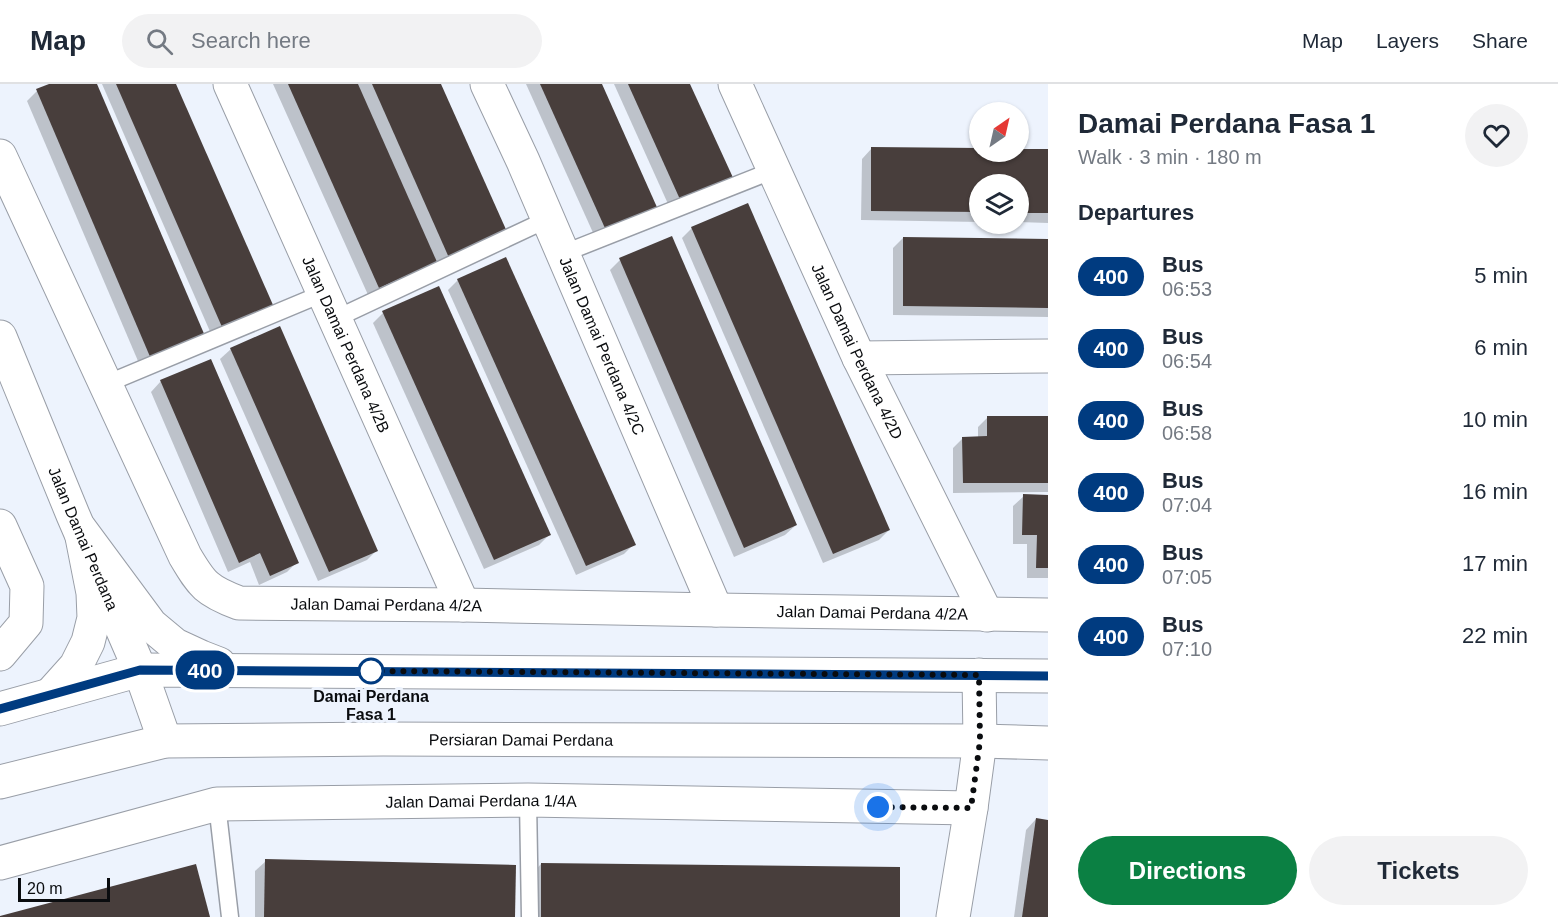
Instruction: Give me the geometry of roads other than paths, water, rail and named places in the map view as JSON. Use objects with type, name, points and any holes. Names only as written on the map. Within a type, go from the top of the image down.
[{"type":"street","name":"Jalan Damai Perdana 4/2B","points":[[230,84],[463,605]]},
{"type":"street","name":"Jalan Damai Perdana 4/2C","points":[[487,84],[523,161],[716,610]]},
{"type":"street","name":"Jalan Damai Perdana 4/2D","points":[[735,84],[859,358],[987,615]]},
{"type":"street","name":"Jalan Damai Perdana 4/2A","points":[[0,156],[185,556],[199,579],[216,594],[239,603],[1048,615]]},
{"type":"street","name":"Jalan Damai Perdana","points":[[0,337],[140,670],[165,741]]},
{"type":"street","points":[[859,358],[1048,356]]},
{"type":"street","points":[[0,526],[27,586],[26,623],[0,654]]},
{"type":"street","points":[[80,529],[151,626],[175,645],[239,670]]},
{"type":"street","points":[[50,695],[76,666],[88,642],[94,618],[93,593],[80,529]]},
{"type":"street","points":[[0,709],[140,670],[1048,676]]},
{"type":"street","points":[[953,917],[980,741],[979,675]]},
{"type":"street","name":"Persiaran Damai Perdana","points":[[0,782],[165,741],[980,741],[1048,743]]},
{"type":"street","name":"Jalan Damai Perdana 1/4A","points":[[0,863],[217,804],[528,800],[971,808]]},
{"type":"lane","points":[[562,254],[774,170]]},
{"type":"lane","points":[[106,384],[329,306],[548,219]]},
{"type":"lane","points":[[528,800],[530,917]]},
{"type":"lane","points":[[217,804],[230,917]]},
{"type":"place","name":"Damai Perdana Fasa 1","points":[[371,671]]}]
